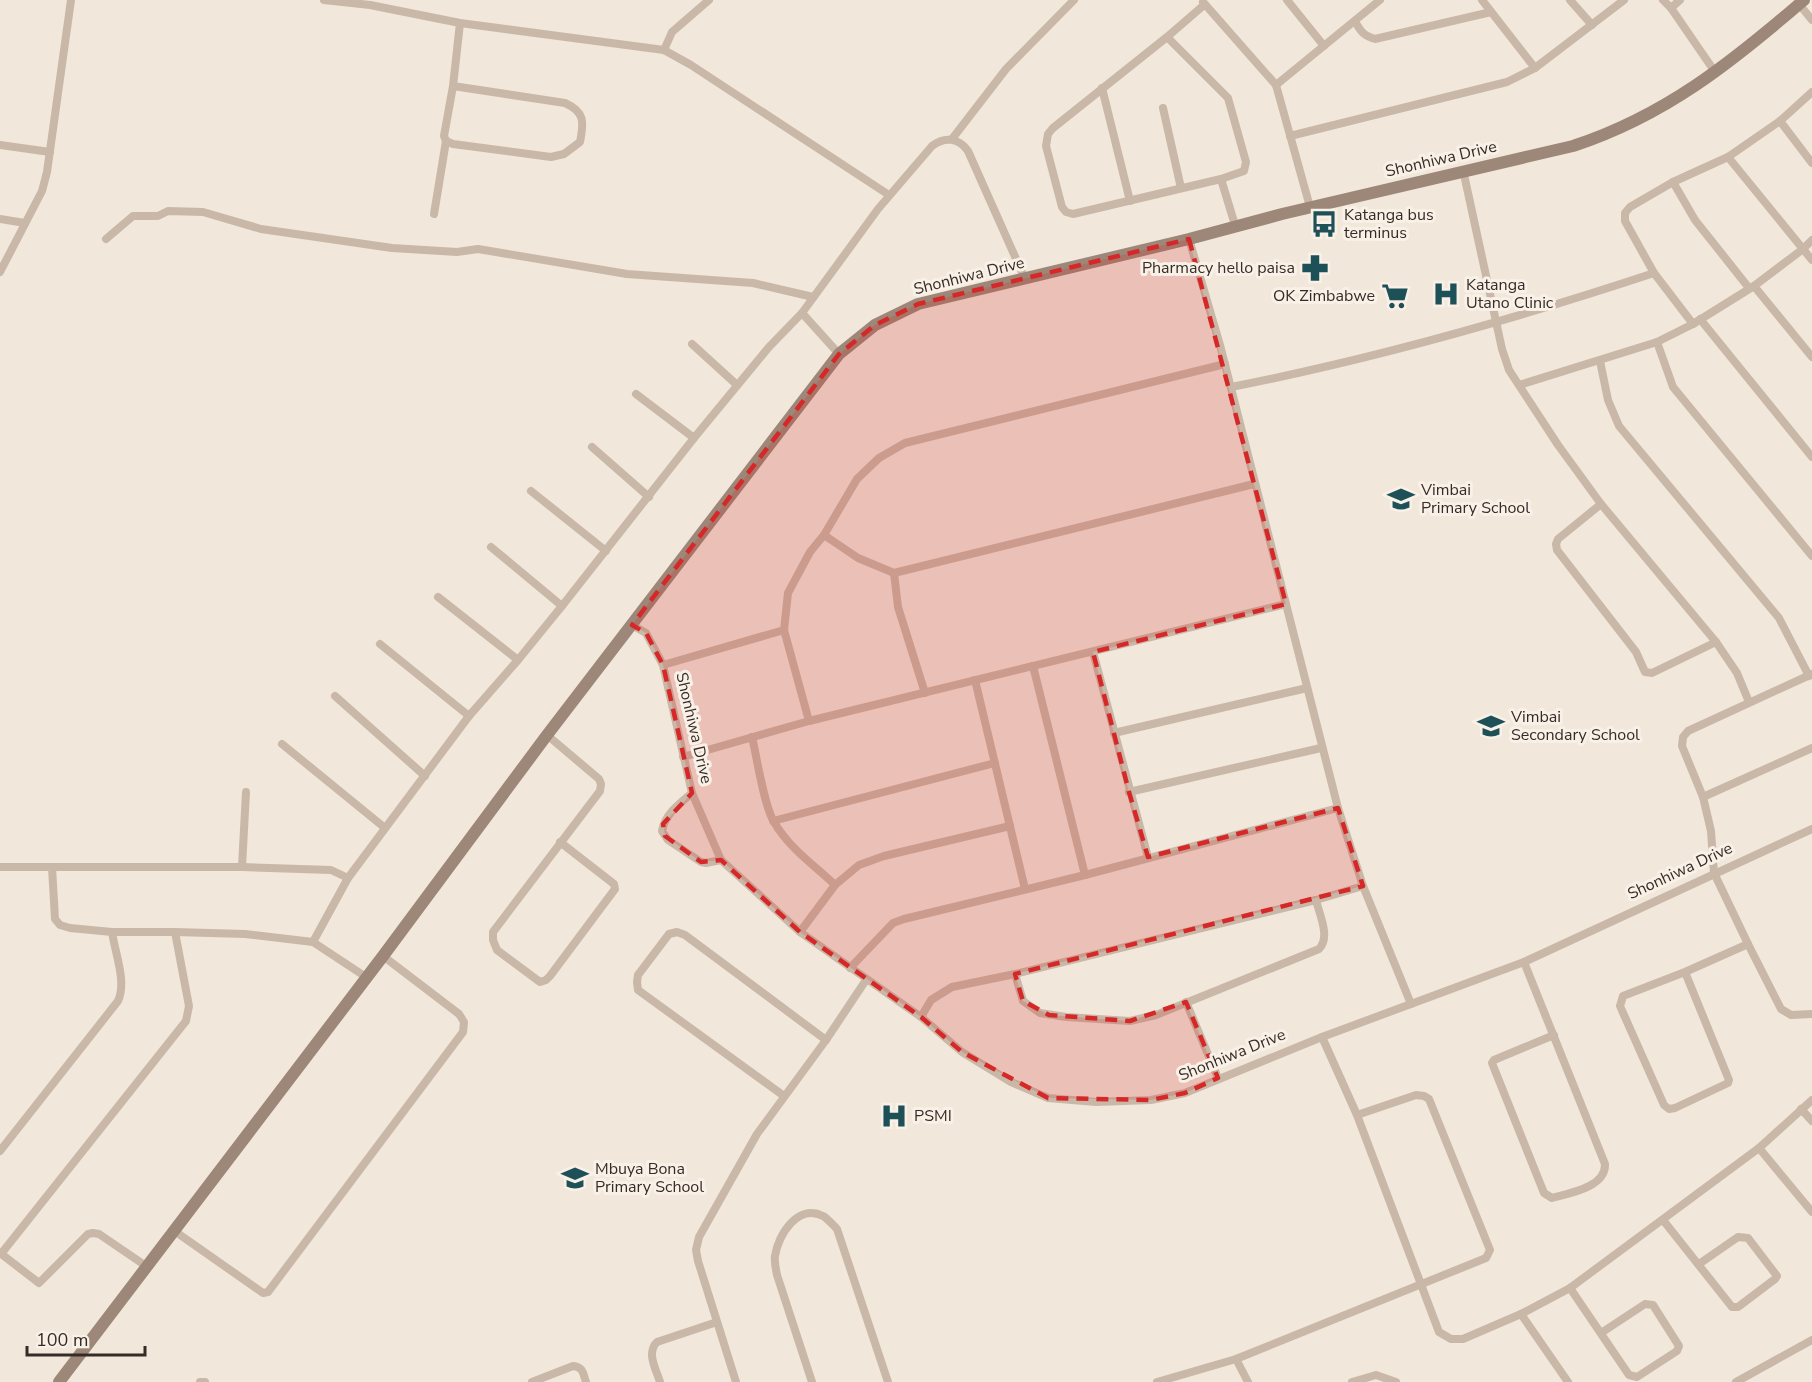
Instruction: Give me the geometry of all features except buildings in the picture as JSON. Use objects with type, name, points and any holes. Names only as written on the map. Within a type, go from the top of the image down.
[{"type":"street","points":[[0,272],[42,191],[47,172],[71,0]]},
{"type":"street","points":[[324,0],[370,3],[460,23],[664,50],[691,65],[890,195]]},
{"type":"street","points":[[664,50],[672,32],[709,0]]},
{"type":"street","points":[[952,139],[1006,69],[1074,0]]},
{"type":"street","points":[[1287,0],[1324,46]]},
{"type":"street","points":[[1482,0],[1535,68]]},
{"type":"street","points":[[1570,0],[1592,25]]},
{"type":"street","points":[[1290,136],[1507,82],[1535,68],[1624,0]]},
{"type":"street","points":[[1663,0],[1671,8],[1715,72]]},
{"type":"street","points":[[1671,8],[1680,0]]},
{"type":"street","points":[[1167,37],[1228,98],[1246,168],[1244,171],[1221,179],[1073,214],[1066,213],[1062,207],[1046,146],[1046,138],[1050,131],[1167,37],[1203,2],[1276,85],[1310,207]]},
{"type":"street","points":[[1276,85],[1355,21],[1374,2]]},
{"type":"street","points":[[1802,2],[1812,20]]},
{"type":"street","name":"Shonhiwa Drive","points":[[1802,2],[1715,72],[1671,103],[1603,136],[1573,146],[1463,170],[918,304],[875,325],[839,354],[632,625],[646,633],[663,665],[692,793],[721,860],[800,932],[921,1017],[962,1052],[1011,1082],[1048,1098],[1096,1102],[1151,1100],[1185,1093],[1322,1037],[1524,962],[1812,829]]},
{"type":"street","points":[[1355,21],[1359,30],[1375,39],[1491,12]]},
{"type":"street","points":[[434,214],[446,141],[444,136],[453,86],[460,23]]},
{"type":"street","points":[[446,141],[453,144],[550,157],[564,154],[580,142],[584,126],[576,108],[565,103],[453,86]]},
{"type":"street","points":[[1102,88],[1130,201]]},
{"type":"street","points":[[1812,92],[1780,121],[1728,157],[1673,182],[1630,207],[1625,213],[1625,221],[1654,273],[1812,457]]},
{"type":"street","points":[[1163,108],[1181,189]]},
{"type":"street","points":[[1780,121],[1812,163]]},
{"type":"street","points":[[313,942],[348,878],[469,716],[562,606],[694,438],[802,313],[890,195],[938,141],[952,139],[964,145],[968,151],[1025,279]]},
{"type":"street","points":[[0,145],[50,152]]},
{"type":"street","points":[[1728,157],[1812,260]]},
{"type":"street","points":[[1463,170],[1498,322],[1502,349],[1509,370],[1558,445],[1601,504],[1716,642],[1737,673],[1749,702]]},
{"type":"street","points":[[1221,179],[1235,225]]},
{"type":"street","points":[[1673,182],[1695,220],[1812,357]]},
{"type":"street","points":[[106,239],[133,216],[158,216],[168,211],[203,212],[261,229],[392,248],[457,252],[477,249],[627,274],[753,283],[813,297]]},
{"type":"street","points":[[0,219],[24,223]]},
{"type":"street","points":[[1189,239],[1225,364],[1338,808],[1363,886],[1411,1004]]},
{"type":"street","points":[[1519,385],[1657,342],[1696,322],[1752,287],[1812,240]]},
{"type":"street","points":[[1231,387],[1284,376],[1498,322],[1654,273]]},
{"type":"street","points":[[802,313],[839,354]]},
{"type":"street","points":[[1657,342],[1673,387],[1812,556]]},
{"type":"street","points":[[692,344],[737,386]]},
{"type":"street","points":[[1600,361],[1608,400],[1619,426],[1779,618],[1810,675],[1688,731],[1683,737],[1682,746],[1703,797],[1711,831],[1714,873],[1748,944],[1781,1009],[1791,1015],[1812,1014]]},
{"type":"street","points":[[809,721],[784,630],[788,593],[810,552],[824,535],[857,479],[879,458],[905,443],[1225,364]]},
{"type":"street","points":[[636,394],[694,438]]},
{"type":"street","points":[[592,447],[649,497]]},
{"type":"street","points":[[824,535],[858,558],[894,573],[1254,484]]},
{"type":"street","points":[[531,491],[606,551]]},
{"type":"street","points":[[1601,504],[1558,539],[1557,550],[1636,651],[1645,672],[1652,673],[1716,642]]},
{"type":"street","points":[[491,547],[562,606]]},
{"type":"street","points":[[894,573],[898,608],[925,693]]},
{"type":"street","points":[[438,597],[518,660]]},
{"type":"street","points":[[683,757],[809,721],[1286,604]]},
{"type":"street","points":[[59,1382],[632,625]]},
{"type":"street","points":[[663,665],[784,630]]},
{"type":"street","points":[[380,644],[469,716]]},
{"type":"street","points":[[1094,651],[1129,792],[1148,857]]},
{"type":"street","points":[[1033,666],[1085,874]]},
{"type":"street","points":[[975,681],[1025,889]]},
{"type":"street","points":[[1114,733],[1307,688]]},
{"type":"street","points":[[335,696],[425,776]]},
{"type":"street","points":[[547,735],[601,784],[600,791],[560,842],[493,932],[497,950],[540,982],[546,981],[615,889],[615,884],[560,842]]},
{"type":"street","points":[[752,737],[772,820],[802,857],[835,885]]},
{"type":"street","points":[[282,744],[385,828]]},
{"type":"street","points":[[1129,792],[1321,748]]},
{"type":"street","points":[[1703,797],[1812,748]]},
{"type":"street","points":[[772,820],[995,763]]},
{"type":"street","points":[[242,867],[246,792]]},
{"type":"street","points":[[692,793],[673,809],[663,824],[662,831],[668,840],[701,862],[721,860]]},
{"type":"street","points":[[850,968],[893,923],[904,919],[1338,808]]},
{"type":"street","points":[[800,932],[835,885],[859,865],[1010,826]]},
{"type":"street","points":[[0,867],[242,867],[331,870],[348,878]]},
{"type":"street","points":[[52,867],[55,919],[60,925],[112,932],[245,934],[313,942],[366,977]]},
{"type":"street","points":[[921,1017],[931,1000],[952,987],[1016,974],[1316,900],[1363,886]]},
{"type":"street","points":[[1016,974],[1023,1001],[1040,1013],[1130,1021],[1156,1015],[1319,949],[1324,945],[1325,938],[1316,900]]},
{"type":"street","points":[[0,1151],[118,1001],[122,993],[112,932]]},
{"type":"street","points":[[146,1266],[99,1234],[93,1233],[88,1234],[39,1283],[0,1253],[186,1021],[189,1006],[175,932]]},
{"type":"street","points":[[784,1096],[638,990],[638,975],[669,934],[677,932],[685,935],[826,1040]]},
{"type":"street","points":[[1685,972],[1729,1080],[1728,1083],[1669,1109],[1664,1106],[1620,1006],[1620,1001],[1623,996],[1748,944]]},
{"type":"street","points":[[173,1230],[263,1293],[268,1292],[463,1032],[464,1022],[459,1014],[383,956]]},
{"type":"street","points":[[1524,962],[1554,1035],[1605,1164],[1602,1178],[1588,1186],[1552,1198],[1544,1193],[1492,1064],[1494,1060],[1554,1035]]},
{"type":"street","points":[[736,1382],[698,1261],[696,1250],[699,1237],[757,1134],[826,1040],[866,980]]},
{"type":"street","points":[[1186,1002],[1218,1078]]},
{"type":"street","points":[[1322,1037],[1357,1115],[1439,1332],[1451,1339],[1463,1339],[1521,1314],[1570,1288],[1759,1148],[1812,1100]]},
{"type":"street","points":[[1157,1382],[1236,1359],[1486,1258],[1490,1250],[1429,1099],[1416,1095],[1357,1115]]},
{"type":"street","points":[[1802,1109],[1812,1121]]},
{"type":"street","points":[[1759,1148],[1812,1212]]},
{"type":"street","points":[[812,1382],[777,1275],[775,1259],[782,1238],[792,1221],[801,1214],[822,1216],[837,1229],[888,1382]]},
{"type":"street","points":[[1663,1220],[1731,1307],[1735,1308],[1777,1276],[1748,1238],[1744,1236],[1738,1237],[1699,1264]]},
{"type":"street","points":[[1570,1288],[1629,1375],[1632,1377],[1637,1377],[1677,1352],[1678,1346],[1653,1305],[1650,1304],[1645,1304],[1601,1333]]},
{"type":"street","points":[[1521,1314],[1568,1382]]},
{"type":"street","points":[[660,1382],[651,1355],[652,1347],[657,1342],[717,1322]]},
{"type":"street","points":[[1736,1382],[1812,1340]]},
{"type":"street","points":[[1236,1359],[1248,1382]]},
{"type":"street","points":[[532,1382],[573,1366],[582,1370],[586,1382]]},
{"type":"street","points":[[1352,1382],[1376,1375],[1395,1382]]},
{"type":"street","points":[[200,1382],[206,1382]]},
{"type":"highlighted area","points":[[1189,239],[1286,604],[1093,652],[1129,792],[1148,857],[1338,808],[1363,886],[1015,974],[1023,1001],[1049,1015],[1130,1021],[1186,1002],[1218,1078],[1185,1093],[1151,1100],[1048,1098],[962,1052],[921,1017],[800,932],[721,860],[701,862],[665,836],[663,824],[692,793],[663,665],[646,633],[632,625],[839,354],[875,325],[918,304]]},
{"type":"place","name":"Katanga bus terminus","points":[[1324,224]]},
{"type":"place","name":"Pharmacy hello paisa","points":[[1315,268]]},
{"type":"place","name":"Katanga Utano Clinic","points":[[1446,294]]},
{"type":"place","name":"OK Zimbabwe","points":[[1395,296]]},
{"type":"place","name":"Vimbai Primary School","points":[[1401,499]]},
{"type":"place","name":"Vimbai Secondary School","points":[[1491,726]]},
{"type":"place","name":"PSMI","points":[[894,1116]]},
{"type":"place","name":"Mbuya Bona Primary School","points":[[575,1178]]}]
